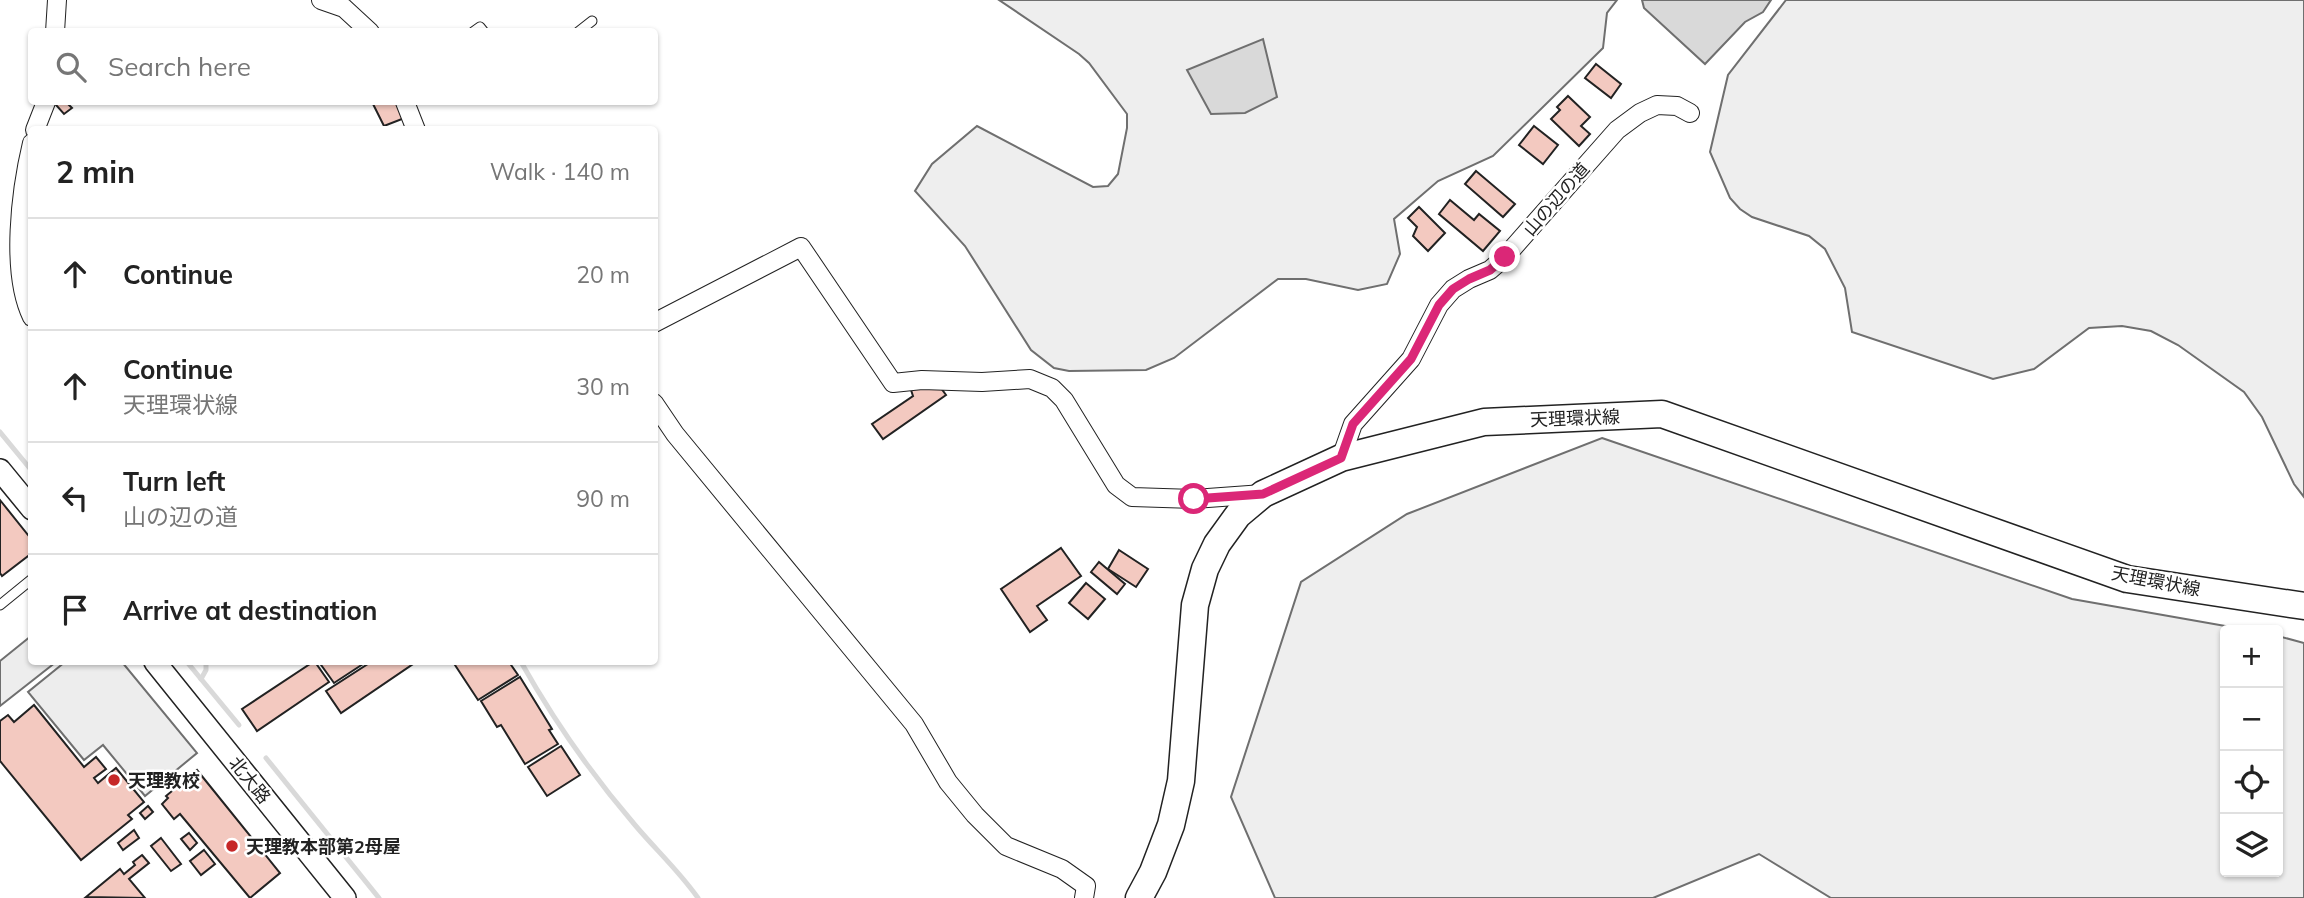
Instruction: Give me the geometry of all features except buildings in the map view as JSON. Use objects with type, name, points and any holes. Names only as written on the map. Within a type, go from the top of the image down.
[{"type":"main road","name":"天理環状線","points":[[1139,898],[1153,872],[1171,825],[1181,781],[1195,605],[1205,569],[1217,544],[1238,515],[1263,494],[1341,458],[1484,422],[1662,415],[2127,579],[2304,606]]},
{"type":"street","points":[[55,28],[57,0]]},
{"type":"street","points":[[321,0],[347,4],[367,28]]},
{"type":"street","points":[[37,126],[45,105]]},
{"type":"street","points":[[406,105],[414,126]]},
{"type":"street","name":"山の辺の道","points":[[1341,458],[1353,424],[1411,359],[1439,305],[1453,289],[1490,270],[1505,257],[1617,130],[1640,113],[1657,105],[1677,106],[1690,113]]},
{"type":"street","points":[[28,160],[23,181],[20,242],[23,291],[28,305]]},
{"type":"street","points":[[658,321],[801,247],[893,383],[922,380],[982,382],[1030,379],[1052,388],[1064,400],[1116,485],[1132,496],[1194,499],[1263,494]]},
{"type":"street","points":[[658,408],[675,434],[914,724],[948,782],[975,815],[1006,846],[1062,869],[1086,886],[1084,898]]},
{"type":"street","points":[[0,470],[28,504]]},
{"type":"street","name":"北大路","points":[[157,665],[345,898]]},
{"type":"lane","points":[[583,28],[592,21]]},
{"type":"lane","points":[[0,605],[28,582]]},
{"type":"shaded area","points":[[999,0],[1617,0],[1607,13],[1603,48],[1493,156],[1438,181],[1394,219],[1400,254],[1387,284],[1358,290],[1306,279],[1278,279],[1174,358],[1146,370],[1069,371],[1054,368],[1031,350],[965,246],[915,191],[932,164],[977,126],[1093,187],[1108,186],[1118,174],[1127,114],[1089,63],[1079,54]]},
{"type":"shaded area","points":[[1642,0],[1771,0],[1763,12],[1745,22],[1705,64],[1644,8]]},
{"type":"shaded area","points":[[1786,0],[2304,0],[2304,497],[2294,484],[2262,417],[2244,392],[2178,345],[2151,331],[2122,326],[2089,328],[2034,369],[1993,379],[1852,332],[1845,288],[1825,249],[1809,236],[1752,217],[1740,209],[1730,198],[1710,152],[1728,75]]},
{"type":"shaded area","points":[[1263,39],[1277,97],[1245,113],[1211,114],[1187,70]]},
{"type":"shaded area","points":[[1602,438],[2072,599],[2220,625],[2220,877],[2283,877],[2283,637],[2304,643],[2304,898],[1831,898],[1759,854],[1653,898],[1275,898],[1231,797],[1301,582],[1407,514]]},
{"type":"shaded area","points":[[28,638],[28,665],[52,665],[0,706],[0,661]]},
{"type":"shaded area","points":[[61,665],[124,665],[197,753],[145,796],[103,745],[84,760],[28,692]]},
{"type":"waterway","points":[[0,432],[28,466]]},
{"type":"waterway","points":[[189,665],[239,725]]},
{"type":"waterway","points":[[201,679],[206,665]]},
{"type":"waterway","points":[[523,665],[588,766],[698,898]]},
{"type":"waterway","points":[[266,758],[379,898]]},
{"type":"place","name":"天理教校","points":[[114,780]]},
{"type":"place","name":"天理教本部第2母屋","points":[[232,846]]},
{"type":"route","points":[[1194,499],[1263,494],[1341,458],[1353,424],[1411,359],[1439,305],[1453,289],[1490,270],[1505,257]]}]
